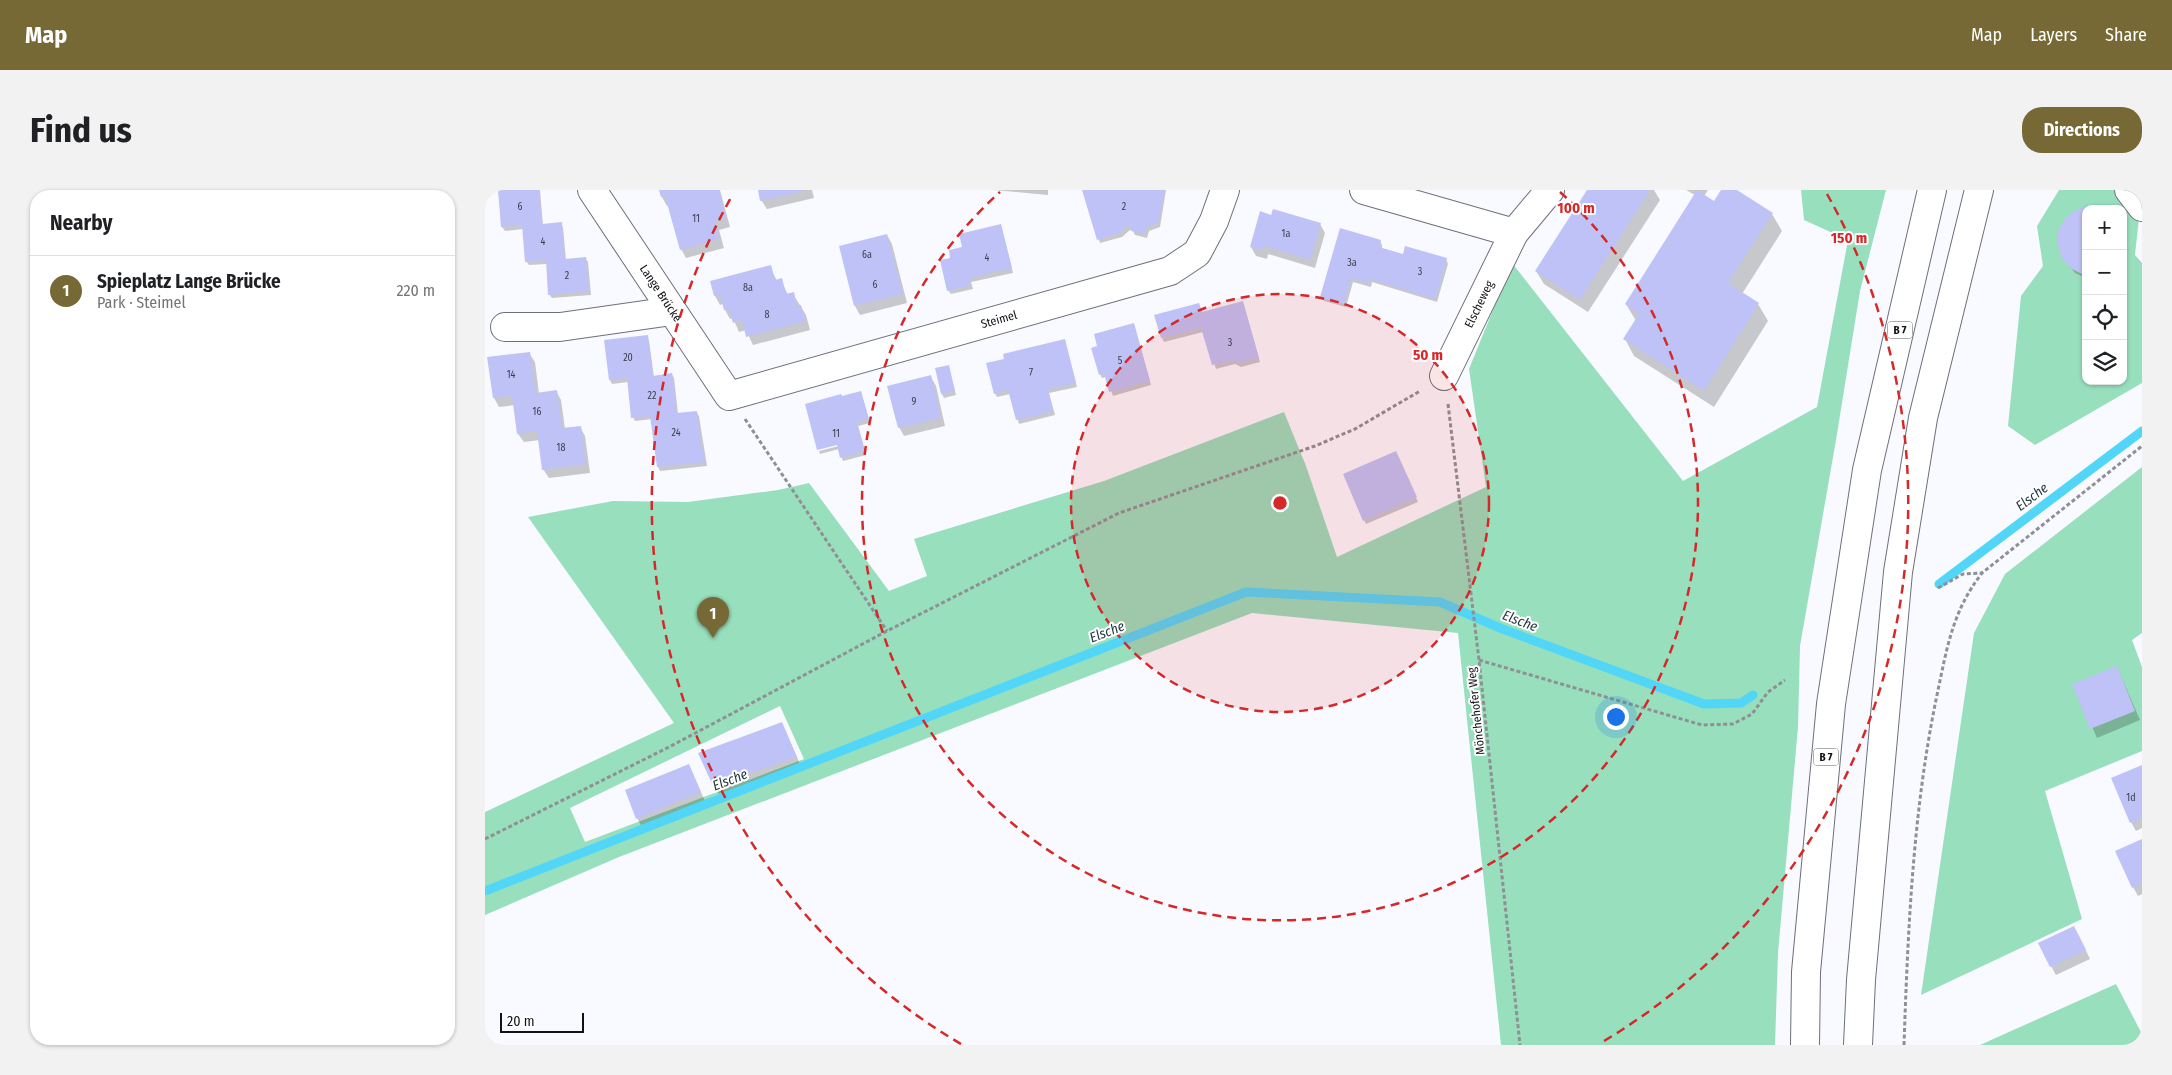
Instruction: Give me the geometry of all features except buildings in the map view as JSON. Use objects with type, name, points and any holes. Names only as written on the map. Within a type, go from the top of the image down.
[{"type":"main road","name":"Lange Brücke","points":[[592,190],[729,396]]},
{"type":"main road","name":"Steimel","points":[[729,396],[1170,271],[1197,253],[1214,221],[1225,190]]},
{"type":"main road","points":[[1363,190],[1514,233]]},
{"type":"main road","name":"Elscheweg","points":[[1445,376],[1514,233],[1550,190]]},
{"type":"main road","name":"B 7","points":[[1805,1045],[1806,972],[1831,704],[1867,470],[1932,190]]},
{"type":"main road","points":[[1858,1045],[1861,980],[1898,572],[1923,418],[1979,190]]},
{"type":"main road","points":[[2129,190],[2142,206]]},
{"type":"main road","points":[[505,327],[560,327],[673,311]]},
{"type":"path","points":[[485,839],[671,746],[887,631],[1119,512],[1315,446],[1376,417],[1445,376]]},
{"type":"path","name":"Mönchehofer Weg","points":[[1445,376],[1467,574],[1479,660],[1520,1045]]},
{"type":"path","points":[[729,396],[887,631]]},
{"type":"path","points":[[1904,1045],[1915,837],[1927,740],[1951,630],[1967,592],[1982,573],[2142,446]]},
{"type":"path","points":[[1938,588],[1963,574],[1982,573]]},
{"type":"path","points":[[1479,660],[1702,725],[1733,724],[1752,714],[1768,692],[1785,680]]},
{"type":"green space","points":[[1801,190],[1886,190],[1860,291],[1800,646],[1798,727],[1778,953],[1775,1045],[1501,1045],[1458,633],[1252,613],[619,857],[485,915],[485,812],[674,723],[528,517],[613,501],[688,502],[778,490],[809,483],[889,591],[927,576],[914,539],[1104,481],[1284,412],[1306,466],[1337,557],[1486,487],[1469,369],[1512,263],[1683,481],[1817,407],[1848,240],[1804,220]],"holes":[[[780,706],[804,759],[585,842],[570,808]]]},
{"type":"green space","points":[[2059,190],[2115,190],[2139,218],[2135,255],[2142,263],[2142,383],[2035,445],[2008,426],[2021,296],[2043,266],[2037,226]]},
{"type":"green space","points":[[2142,467],[2142,633],[2132,640],[2142,667],[2142,751],[2045,791],[2082,919],[1921,995],[1974,633],[2005,574]]},
{"type":"green space","points":[[2116,984],[2142,1034],[2142,1045],[1980,1045]]},
{"type":"waterway","name":"Elsche","points":[[1939,584],[2142,431]]},
{"type":"waterway","name":"Elsche","points":[[485,891],[1246,592],[1440,602],[1500,628],[1704,704],[1741,703],[1753,695]]},
{"type":"place","name":"Spieplatz Lange Brücke","points":[[713,638]]}]
